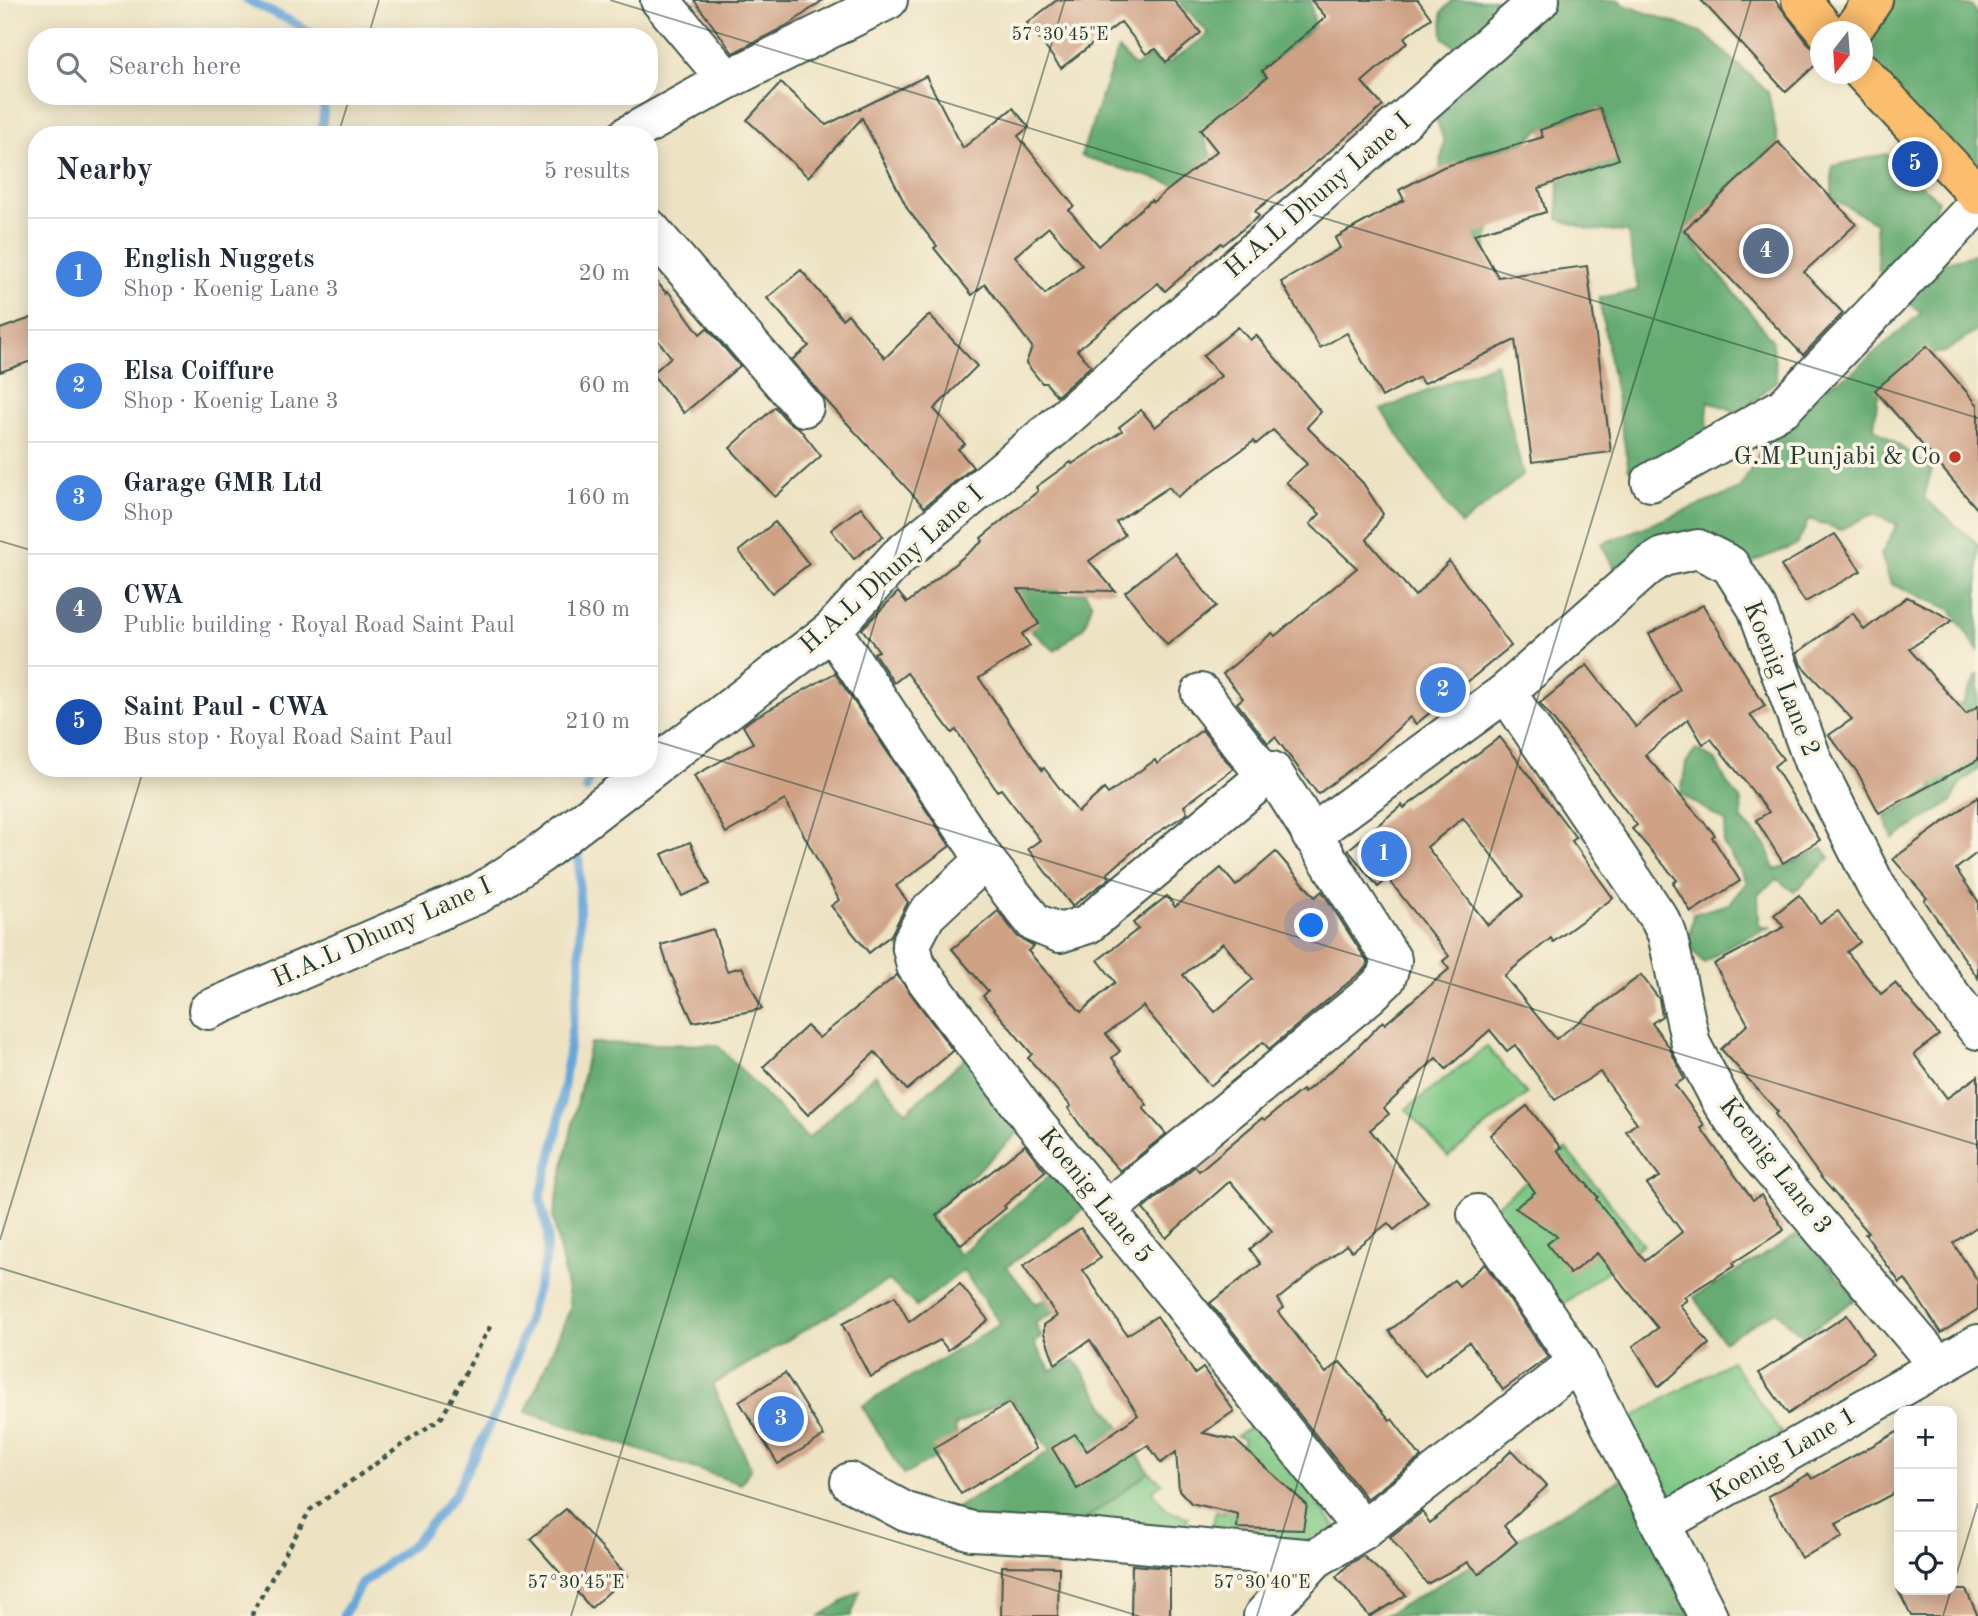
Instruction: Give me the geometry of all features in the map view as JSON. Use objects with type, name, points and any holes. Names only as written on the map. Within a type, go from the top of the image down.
[{"type":"main road","points":[[1801,0],[1817,21]]},
{"type":"main road","points":[[1859,21],[1873,0]]},
{"type":"main road","points":[[1873,83],[1978,195]]},
{"type":"street","points":[[660,0],[727,80]]},
{"type":"street","points":[[644,126],[727,80],[888,0]]},
{"type":"street","name":"H.A.L Dhuny Lane I","points":[[658,763],[832,630],[898,557],[1055,427],[1540,0]]},
{"type":"street","points":[[1651,482],[1784,407],[1978,204]]},
{"type":"street","points":[[658,238],[804,407]]},
{"type":"street","name":"Koenig Lane 2","points":[[1311,835],[1506,692],[1647,567],[1662,557],[1698,549],[1730,565],[1757,608],[1813,761],[1876,886],[1947,990],[1978,1030]]},
{"type":"street","points":[[832,630],[985,860],[1035,923],[1060,933],[1088,924],[1272,771],[1392,960],[1386,979],[1359,1004],[1107,1210]]},
{"type":"street","points":[[1201,692],[1266,776]]},
{"type":"street","name":"Koenig Lane 3","points":[[1506,692],[1664,927],[1676,968],[1691,1044],[1722,1102],[1756,1151],[1939,1366]]},
{"type":"street","name":"H.A.L Dhuny Lane I","points":[[208,1010],[478,894],[540,854],[640,777]]},
{"type":"street","name":"Koenig Lane 5","points":[[985,860],[926,915],[911,944],[916,966],[1032,1120],[1363,1530]]},
{"type":"street","points":[[1478,1214],[1578,1363],[1708,1616]]},
{"type":"street","name":"Koenig Lane 1","points":[[1661,1524],[1978,1344]]},
{"type":"street","points":[[1263,1616],[1315,1559],[1363,1530],[1578,1363]]},
{"type":"street","points":[[850,1482],[906,1512],[972,1531],[1063,1536],[1315,1559]]},
{"type":"path","points":[[252,1616],[310,1510],[442,1417],[492,1323]]},
{"type":"green space","points":[[1178,0],[1310,0],[1315,26],[1262,71],[1288,102],[1201,130],[1211,156],[1175,185],[1081,156],[1118,49],[1135,67],[1151,55],[1163,67],[1209,34]]},
{"type":"green space","points":[[1453,0],[1619,0],[1624,5],[1703,33],[1768,92],[1778,142],[1684,230],[1772,340],[1777,380],[1740,413],[1708,401],[1707,430],[1684,451],[1629,470],[1599,298],[1638,290],[1628,232],[1592,230],[1558,219],[1559,180],[1619,159],[1601,108],[1540,130],[1525,142],[1469,159],[1490,229],[1485,253],[1440,169],[1444,141],[1432,106],[1479,66],[1443,37],[1442,12]]},
{"type":"green space","points":[[1893,0],[1937,0],[1972,6],[1978,17],[1978,168],[1873,82],[1873,23]]},
{"type":"green space","points":[[1886,154],[1938,200],[1923,245],[1943,263],[1972,255],[1978,256],[1978,330],[1945,352],[1921,355],[1878,393],[1874,428],[1932,469],[1924,498],[1978,544],[1978,651],[1950,609],[1891,584],[1881,555],[1897,524],[1872,514],[1840,530],[1809,519],[1797,545],[1752,562],[1713,541],[1621,580],[1601,544],[1740,489],[1784,407],[1849,375],[1921,313],[1895,290],[1878,269],[1876,223],[1832,198],[1832,166]]},
{"type":"green space","points":[[1496,363],[1523,475],[1461,525],[1381,410]]},
{"type":"green space","points":[[1035,573],[1063,595],[1085,592],[1092,604],[1084,627],[1055,651],[1032,631],[1009,592]]},
{"type":"green space","points":[[1978,674],[1978,769],[1961,783],[1952,801],[1893,839],[1885,817],[1932,789],[1932,756],[1927,715],[1962,704]]},
{"type":"green space","points":[[1696,749],[1716,761],[1728,785],[1741,801],[1742,820],[1767,846],[1775,870],[1823,848],[1830,858],[1794,892],[1777,879],[1758,894],[1759,923],[1761,927],[1771,927],[1733,943],[1704,963],[1688,946],[1693,914],[1729,904],[1747,882],[1723,843],[1726,822],[1681,794],[1686,763]]},
{"type":"green space","points":[[590,1043],[717,1045],[808,1139],[875,1074],[906,1112],[977,1047],[1032,1120],[930,1215],[959,1255],[1060,1166],[1091,1203],[1007,1267],[1036,1304],[1059,1292],[1068,1305],[1035,1323],[1042,1337],[1034,1343],[1051,1371],[1075,1360],[1149,1472],[1063,1536],[937,1520],[1050,1451],[1010,1397],[955,1426],[958,1445],[904,1475],[862,1406],[1000,1324],[963,1270],[917,1307],[889,1280],[712,1385],[751,1468],[741,1484],[526,1412],[571,1307],[553,1217]]},
{"type":"green space","points":[[1487,1046],[1527,1094],[1448,1157],[1406,1109]]},
{"type":"green space","points":[[1566,1149],[1643,1244],[1562,1305],[1487,1213]]},
{"type":"green space","points":[[1802,1232],[1856,1299],[1802,1336],[1776,1311],[1723,1341],[1694,1297]]},
{"type":"green space","points":[[1731,1361],[1782,1434],[1671,1496],[1624,1422]]},
{"type":"green space","points":[[1260,1422],[1336,1528],[1331,1541],[1207,1545],[1216,1511],[1225,1513],[1244,1439],[1236,1436]]},
{"type":"green space","points":[[1635,1471],[1697,1616],[1384,1616]]},
{"type":"green space","points":[[1149,1472],[1162,1483],[1152,1491],[1167,1510],[1188,1518],[1182,1547],[1063,1536]]},
{"type":"green space","points":[[860,1591],[851,1616],[820,1616]]},
{"type":"building","points":[[694,0],[823,0],[790,24],[733,53]]},
{"type":"building","points":[[1057,0],[1173,0],[1201,33],[1166,62],[1156,49],[1146,54],[1121,22],[1061,68],[1027,23]]},
{"type":"building","points":[[1311,0],[1418,0],[1431,18],[1404,38],[1408,42],[1362,82],[1383,106],[1255,211],[1259,216],[1223,245],[1221,243],[1165,291],[1158,283],[1077,350],[1091,366],[1057,396],[1026,363],[1032,347],[985,284],[972,295],[934,248],[937,246],[908,210],[862,118],[808,177],[747,120],[781,83],[826,125],[926,76],[963,148],[1013,108],[1029,127],[1018,136],[1074,206],[1069,210],[1099,246],[1151,200],[1153,202],[1217,151],[1200,130],[1267,77],[1262,71],[1326,17]],"holes":[[[1049,227],[1082,265],[1045,294],[1015,256]]]},
{"type":"building","points":[[1701,0],[1775,0],[1810,46],[1810,70],[1786,92]]},
{"type":"building","points":[[1600,108],[1619,159],[1539,188],[1546,212],[1474,234],[1498,277],[1587,266],[1611,452],[1532,462],[1515,340],[1423,384],[1419,377],[1382,397],[1347,333],[1320,348],[1281,282],[1340,248],[1335,238],[1404,200],[1399,190],[1443,167],[1543,137],[1540,130]]},
{"type":"building","points":[[1778,142],[1856,224],[1804,272],[1843,313],[1803,355],[1684,230]]},
{"type":"building","points":[[801,270],[842,319],[848,314],[885,358],[929,315],[977,366],[934,409],[965,444],[958,449],[973,467],[924,507],[792,360],[809,346],[767,298]]},
{"type":"building","points":[[658,283],[666,293],[668,291],[700,334],[707,328],[740,366],[684,413],[658,381],[658,369],[671,357],[658,340]]},
{"type":"building","points":[[28,319],[28,362],[0,372],[0,329]]},
{"type":"building","points":[[1238,327],[1250,340],[1256,335],[1321,412],[1307,427],[1363,483],[1383,514],[1367,540],[1415,596],[1449,561],[1511,646],[1416,724],[1410,717],[1373,752],[1318,794],[1275,737],[1268,743],[1237,703],[1243,698],[1223,674],[1272,633],[1275,636],[1357,568],[1310,524],[1320,514],[1286,482],[1307,464],[1273,430],[1177,497],[1169,487],[1116,522],[1125,535],[1089,561],[1115,591],[1018,589],[1039,624],[1022,634],[1030,646],[979,678],[1042,770],[1044,768],[1078,812],[1104,789],[1108,794],[1155,760],[1157,764],[1202,730],[1233,769],[1184,806],[1188,813],[1146,840],[1107,874],[1110,878],[1072,906],[1028,849],[1040,840],[1001,789],[997,791],[956,730],[952,733],[907,673],[894,683],[874,653],[879,651],[862,629],[898,592],[907,603],[983,541],[981,538],[1038,491],[1036,487],[1122,431],[1119,427],[1141,410],[1155,427],[1221,376],[1203,356]]},
{"type":"building","name":"G.M Punjabi & Co","points":[[1927,346],[1978,405],[1978,510],[1875,390]]},
{"type":"building","points":[[775,407],[788,422],[799,428],[821,456],[775,497],[730,448]]},
{"type":"building","points":[[861,507],[883,536],[854,559],[831,530]]},
{"type":"building","points":[[775,522],[809,564],[772,593],[739,551]]},
{"type":"building","points":[[1835,534],[1861,571],[1805,602],[1781,566]]},
{"type":"building","points":[[1175,553],[1216,606],[1167,645],[1125,592]]},
{"type":"building","points":[[1907,597],[1953,620],[1909,649],[1966,714],[1978,706],[1978,760],[1879,813],[1858,773],[1829,735],[1852,719],[1801,665],[1797,653],[1853,613],[1864,630]]},
{"type":"building","points":[[1703,605],[1765,706],[1750,715],[1783,759],[1774,766],[1820,840],[1783,863],[1756,820],[1769,812],[1711,739],[1703,744],[1688,719],[1645,755],[1715,835],[1712,837],[1740,881],[1691,912],[1673,883],[1677,880],[1632,829],[1637,825],[1540,703],[1587,665],[1636,727],[1680,690],[1649,634]]},
{"type":"building","points":[[835,673],[950,846],[896,886],[908,902],[891,935],[869,953],[831,906],[839,900],[785,800],[726,833],[694,776],[753,743],[743,726],[752,719]]},
{"type":"building","points":[[1500,737],[1576,838],[1572,841],[1613,898],[1553,942],[1551,938],[1504,976],[1556,1039],[1641,975],[1659,999],[1662,1016],[1652,1023],[1669,1047],[1684,1079],[1675,1085],[1705,1126],[1701,1128],[1753,1200],[1761,1195],[1784,1230],[1684,1297],[1687,1300],[1680,1305],[1709,1344],[1659,1387],[1633,1346],[1658,1328],[1597,1253],[1570,1274],[1547,1244],[1557,1236],[1515,1208],[1535,1192],[1490,1135],[1527,1106],[1561,1148],[1557,1150],[1598,1197],[1596,1199],[1645,1261],[1682,1232],[1647,1184],[1660,1177],[1626,1131],[1637,1123],[1600,1072],[1555,1100],[1515,1045],[1507,1051],[1490,1030],[1446,1069],[1436,1058],[1384,1108],[1389,1114],[1370,1130],[1428,1202],[1394,1230],[1388,1223],[1352,1251],[1346,1245],[1278,1299],[1284,1308],[1278,1312],[1326,1373],[1340,1362],[1390,1420],[1392,1419],[1421,1457],[1367,1499],[1210,1303],[1261,1264],[1250,1249],[1272,1231],[1230,1181],[1166,1238],[1143,1209],[1195,1166],[1199,1171],[1262,1118],[1265,1120],[1302,1090],[1304,1093],[1353,1052],[1383,1021],[1385,1024],[1449,969],[1443,961],[1449,956],[1388,879],[1378,887],[1348,850],[1402,805],[1404,808]],"holes":[[[1463,818],[1523,896],[1488,925],[1427,847]]]},
{"type":"building","points":[[1978,797],[1978,852],[1956,869],[1978,901],[1978,978],[1924,900],[1927,898],[1893,859]]},
{"type":"building","points":[[690,842],[710,884],[682,896],[662,854]]},
{"type":"building","points":[[1276,852],[1315,897],[1322,891],[1368,963],[1367,967],[1269,1049],[1263,1042],[1210,1086],[1143,1006],[1106,1034],[1120,1051],[1112,1058],[1147,1105],[1143,1108],[1166,1134],[1120,1171],[1088,1136],[1068,1108],[1071,1106],[1028,1058],[1032,1054],[983,996],[988,991],[952,949],[998,911],[1018,937],[1034,946],[1028,951],[1081,1012],[1115,982],[1098,960],[1138,929],[1133,923],[1167,896],[1175,907],[1221,868],[1236,886]],"holes":[[[1223,943],[1253,979],[1215,1012],[1183,975]]]},
{"type":"building","points":[[1799,895],[1820,923],[1838,911],[1860,942],[1847,952],[1881,994],[1895,983],[1939,1035],[1914,1054],[1947,1098],[1978,1076],[1978,1226],[1953,1243],[1978,1281],[1978,1309],[1941,1333],[1905,1279],[1900,1283],[1865,1234],[1868,1232],[1822,1179],[1775,1114],[1778,1112],[1721,1049],[1748,1024],[1714,964],[1784,927],[1774,915]]},
{"type":"building","points":[[713,929],[727,971],[742,967],[762,1009],[693,1022],[661,945]]},
{"type":"building","points":[[897,975],[953,1051],[907,1090],[875,1052],[808,1115],[763,1067],[807,1026],[819,1038]]},
{"type":"building","points":[[1025,1145],[1045,1171],[961,1245],[936,1216]]},
{"type":"building","points":[[1081,1228],[1101,1258],[1083,1270],[1127,1335],[1157,1316],[1195,1374],[1203,1368],[1234,1411],[1203,1433],[1235,1440],[1307,1505],[1303,1530],[1237,1528],[1238,1514],[1191,1503],[1179,1490],[1176,1452],[1161,1463],[1148,1445],[1077,1489],[1052,1448],[1075,1434],[1087,1451],[1138,1415],[1090,1340],[1055,1364],[1044,1333],[1044,1325],[1057,1316],[1023,1266]]},
{"type":"building","points":[[1485,1264],[1548,1357],[1503,1390],[1469,1342],[1425,1376],[1389,1331],[1454,1280],[1459,1286]]},
{"type":"building","points":[[960,1284],[988,1320],[948,1350],[940,1340],[870,1377],[842,1324],[895,1296],[909,1322]]},
{"type":"building","points":[[1847,1315],[1873,1354],[1788,1414],[1759,1373]]},
{"type":"building","points":[[785,1373],[824,1436],[778,1464],[739,1401]]},
{"type":"building","points":[[1009,1403],[1036,1449],[961,1494],[933,1448]]},
{"type":"building","points":[[1894,1434],[1894,1493],[1836,1524],[1843,1537],[1801,1558],[1768,1496],[1809,1474],[1812,1479]]},
{"type":"building","points":[[1512,1450],[1547,1486],[1504,1526],[1517,1542],[1479,1574],[1468,1562],[1427,1584],[1390,1537],[1422,1512],[1430,1523],[1477,1484]]},
{"type":"building","points":[[566,1509],[627,1576],[591,1608],[530,1539]]},
{"type":"building","points":[[1363,1556],[1406,1595],[1371,1616],[1336,1577],[1348,1565]]},
{"type":"building","points":[[1132,1565],[1170,1568],[1170,1616],[1131,1616]]},
{"type":"building","points":[[1002,1566],[1059,1567],[1058,1616],[1001,1616]]},
{"type":"building","points":[[1957,1590],[1966,1590],[1978,1616],[1911,1616],[1900,1595],[1957,1595]]},
{"type":"waterway","points":[[247,0],[302,28]]},
{"type":"waterway","points":[[322,126],[324,105]]},
{"type":"waterway","points":[[586,789],[589,777]]},
{"type":"waterway","points":[[343,1616],[361,1584],[415,1542],[454,1496],[504,1397],[545,1263],[548,1234],[540,1198],[557,1134],[580,972],[579,839]]},
{"type":"place","name":"Saint Paul - CWA","points":[[1915,164]]},
{"type":"place","name":"CWA","points":[[1766,251]]},
{"type":"place","name":"G.M Punjabi & Co","points":[[1955,457]]},
{"type":"place","name":"Elsa Coiffure","points":[[1443,690]]},
{"type":"place","name":"English Nuggets","points":[[1384,854]]},
{"type":"place","name":"Garage GMR Ltd","points":[[781,1419]]}]
